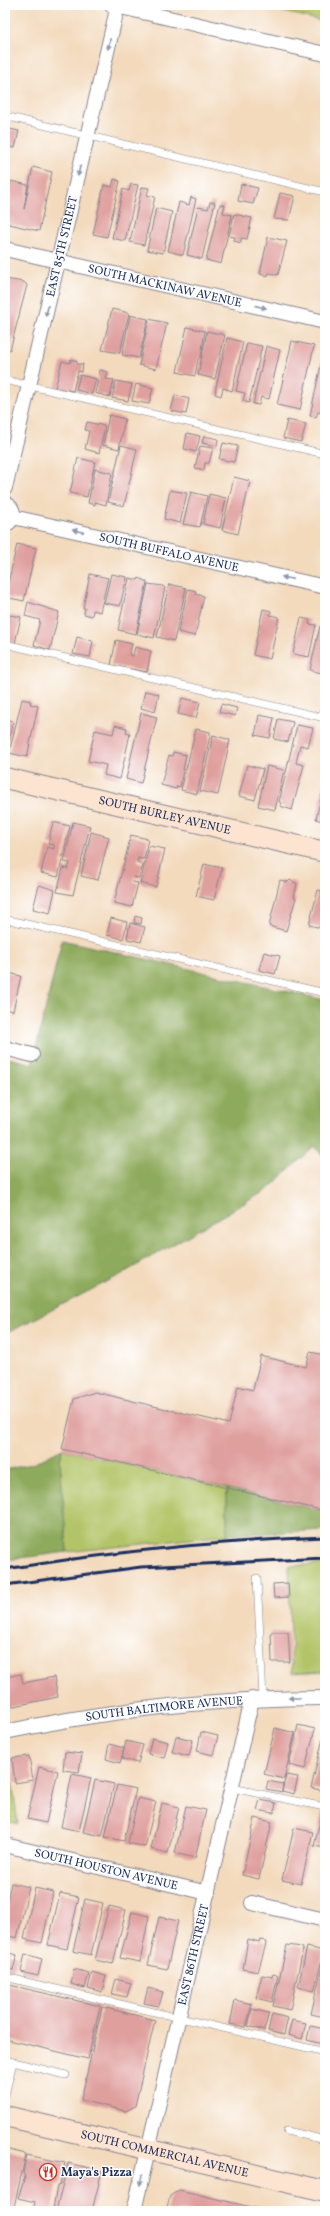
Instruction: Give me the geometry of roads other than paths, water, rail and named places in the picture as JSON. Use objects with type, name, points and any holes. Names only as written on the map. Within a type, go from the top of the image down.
[{"type":"main road","name":"SOUTH BURLEY AVENUE","points":[[5,778],[325,852]]},
{"type":"main road","name":"SOUTH COMMERCIAL AVENUE","points":[[5,2116],[325,2191]]},
{"type":"street","points":[[116,5],[325,54]]},
{"type":"street","name":"EAST 85TH STREET","points":[[5,488],[88,135],[116,5]]},
{"type":"street","name":"SOUTH MACKINAW AVENUE","points":[[5,249],[325,322]]},
{"type":"street","points":[[5,502],[11,507],[9,521]]},
{"type":"street","name":"SOUTH BUFFALO AVENUE","points":[[9,521],[325,587]]},
{"type":"street","points":[[5,1048],[32,1055]]},
{"type":"street","name":"SOUTH BALTIMORE AVENUE","points":[[5,1732],[149,1709],[258,1698],[325,1698]]},
{"type":"street","name":"EAST 86TH STREET","points":[[134,2211],[232,1788],[258,1698]]},
{"type":"street","name":"SOUTH HOUSTON AVENUE","points":[[5,1845],[208,1893]]},
{"type":"street","points":[[252,1903],[325,1920]]},
{"type":"lane","points":[[5,116],[325,192]]},
{"type":"lane","points":[[5,380],[325,454]]},
{"type":"lane","points":[[5,644],[325,718]]},
{"type":"lane","points":[[5,919],[325,993]]},
{"type":"lane","points":[[257,1578],[258,1698]]},
{"type":"lane","points":[[232,1788],[325,1807]]},
{"type":"lane","points":[[5,1977],[325,2052]]},
{"type":"lane","points":[[5,2060],[66,2075]]},
{"type":"lane","points":[[5,2095],[13,2062]]},
{"type":"lane","points":[[287,2131],[325,2140]]},
{"type":"railway","points":[[5,1569],[124,1552],[244,1541],[325,1537]]},
{"type":"railway","points":[[5,1585],[141,1567],[325,1558]]},
{"type":"place","name":"Maya's Pizza","points":[[48,2172]]}]
